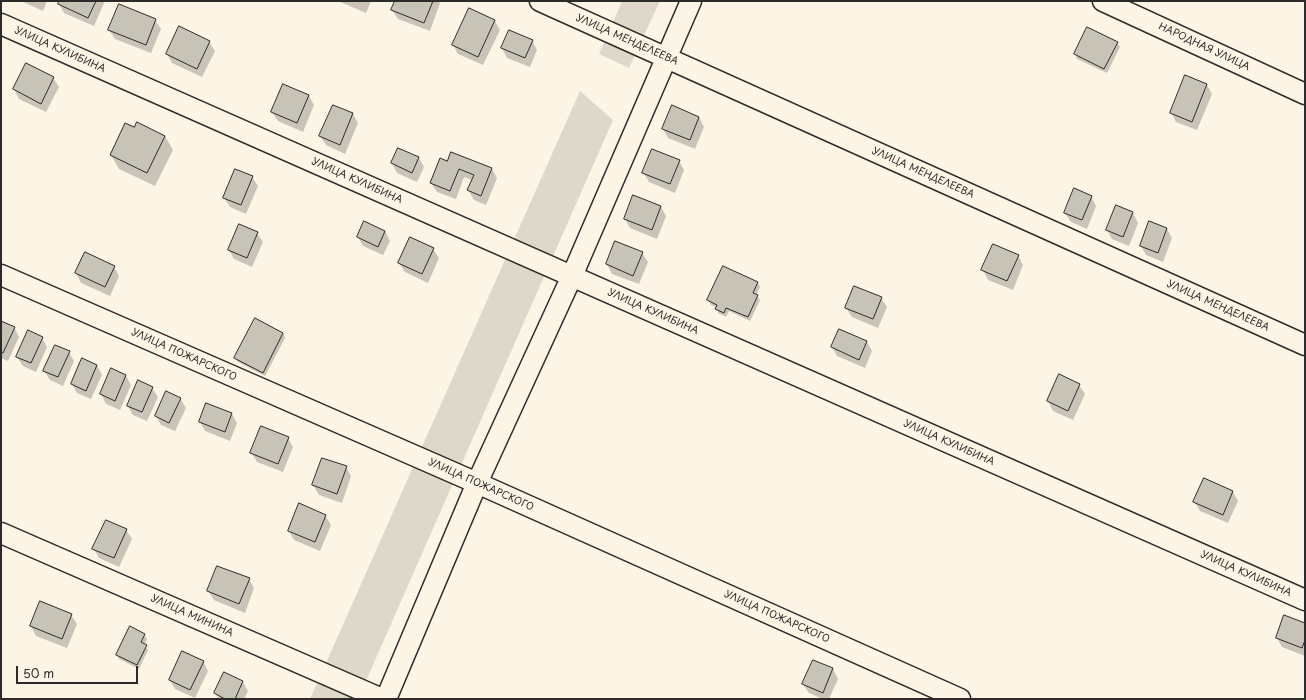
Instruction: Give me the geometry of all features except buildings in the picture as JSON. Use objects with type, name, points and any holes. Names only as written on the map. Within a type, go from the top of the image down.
[{"type":"street","name":"УЛИЦА МЕНДЕЛЕЕВА","points":[[540,1],[1305,345]]},
{"type":"street","points":[[386,699],[477,483],[572,276],[691,1]]},
{"type":"street","name":"НАРОДНАЯ УЛИЦА","points":[[1103,1],[1305,94]]},
{"type":"street","name":"УЛИЦА КУЛИБИНА","points":[[1,24],[1305,600]]},
{"type":"street","name":"УЛИЦА ПОЖАРСКОГО","points":[[1,275],[477,483],[960,699]]},
{"type":"street","name":"УЛИЦА МИНИНА","points":[[1,533],[382,699]]},
{"type":"shaded area","points":[[622,1],[660,1],[629,68],[599,54]]},
{"type":"shaded area","points":[[580,91],[613,120],[358,699],[310,699]]}]
